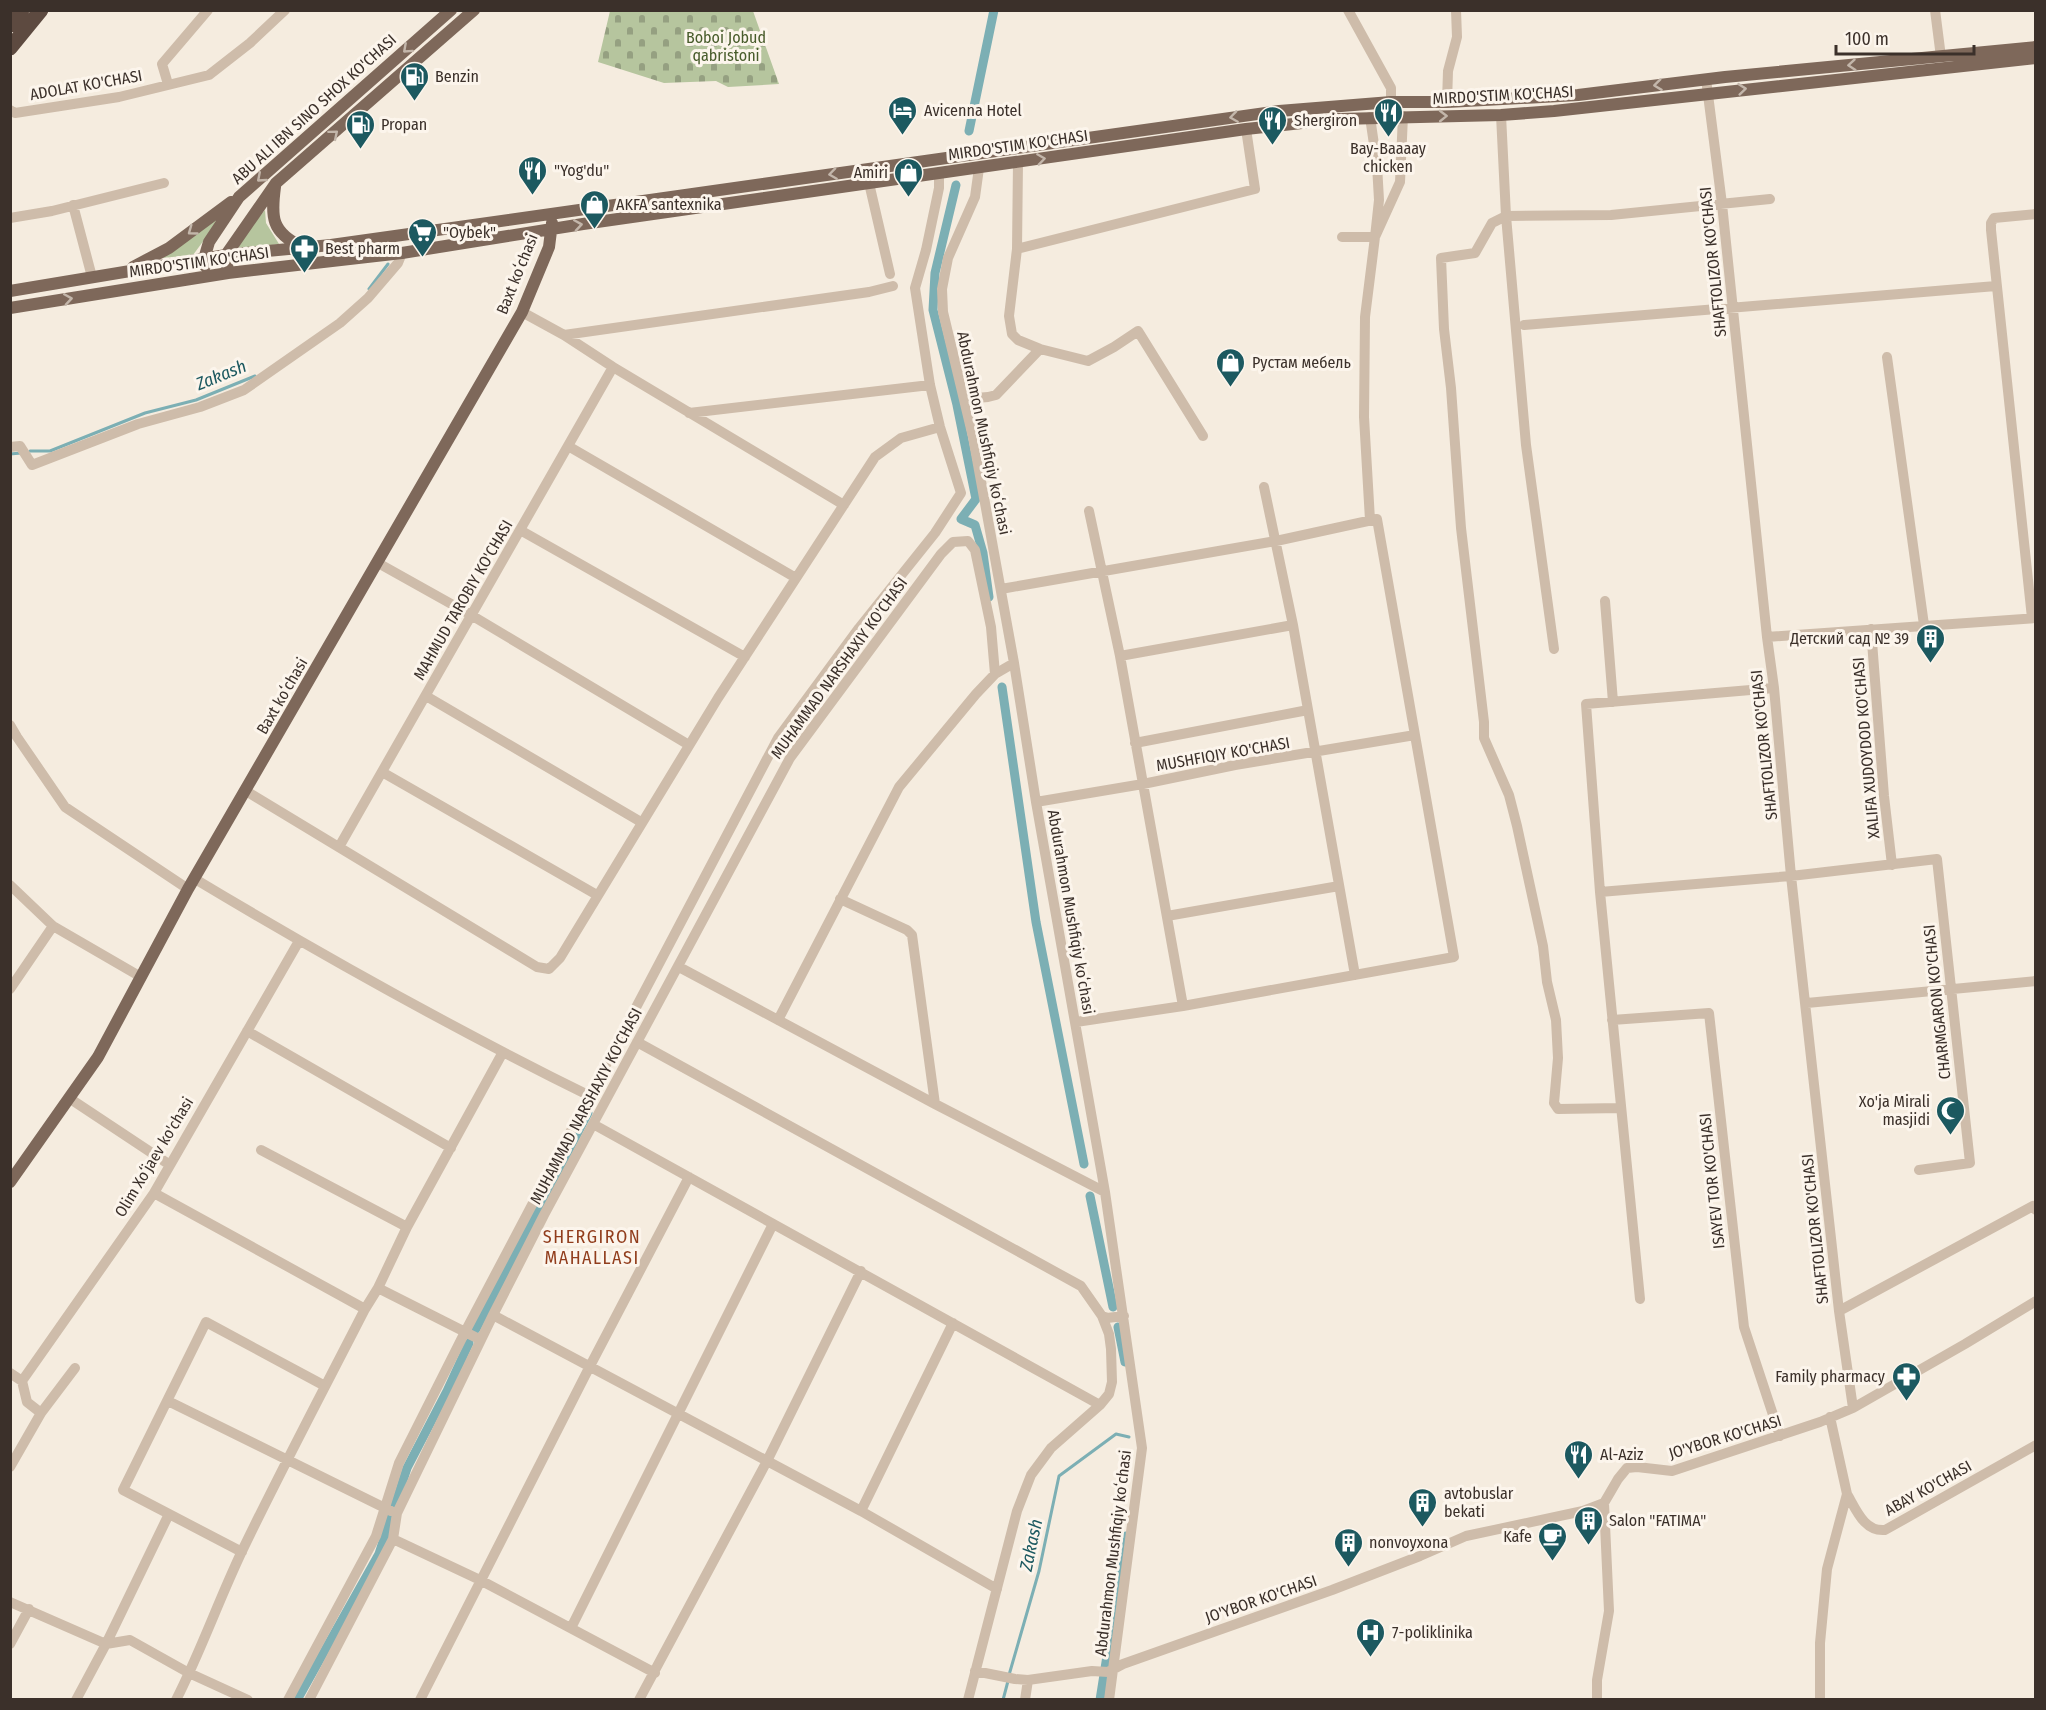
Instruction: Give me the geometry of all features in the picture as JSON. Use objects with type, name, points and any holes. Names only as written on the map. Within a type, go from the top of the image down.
[{"type":"highway","points":[[10,25],[22,10]]},
{"type":"highway","points":[[10,48],[41,10]]},
{"type":"main road","name":"ABU ALI IBN SINO SHOX KO'CHASI","points":[[206,277],[204,259],[209,242],[239,196],[451,10]]},
{"type":"main road","name":"ABU ALI IBN SINO SHOX KO'CHASI","points":[[226,255],[276,183],[474,10]]},
{"type":"main road","name":"MIRDO'STIM KO'CHASI","points":[[10,291],[226,255],[332,245],[1279,111],[1391,102],[1447,102],[1572,96],[1706,79],[2036,47]]},
{"type":"main road","name":"MIRDO'STIM KO'CHASI","points":[[10,308],[228,273],[402,253],[1246,129],[1370,117],[1501,115],[1554,111],[2036,58]]},
{"type":"main road","points":[[1391,102],[1398,116]]},
{"type":"main road","points":[[276,183],[272,206],[274,223],[287,238],[302,247]]},
{"type":"main road","points":[[125,272],[168,248],[239,196]]},
{"type":"main road","name":"Baxt koʻchasi","points":[[10,1182],[98,1057],[192,884],[522,312],[545,257],[553,230],[551,213]]},
{"type":"main road","points":[[226,255],[228,273]]},
{"type":"street","name":"ADOLAT KO'CHASI","points":[[168,84],[162,64],[208,10]]},
{"type":"street","name":"ADOLAT KO'CHASI","points":[[10,110],[15,112],[119,97],[209,75],[250,44],[285,10]]},
{"type":"street","points":[[1348,10],[1391,88],[1391,102]]},
{"type":"street","points":[[1447,102],[1448,71],[1457,37],[1456,10]]},
{"type":"street","points":[[1935,10],[1941,57]]},
{"type":"street","name":"SHAFTOLIZOR KO'CHASI","points":[[1706,79],[1722,204],[1774,688],[1791,876],[1839,1311],[1853,1408]]},
{"type":"street","points":[[1501,115],[1506,216],[1526,445],[1554,649]]},
{"type":"street","points":[[1375,237],[1400,182],[1402,165],[1398,116]]},
{"type":"street","points":[[1370,117],[1378,188],[1375,237],[1365,317],[1364,417],[1370,520]]},
{"type":"street","points":[[1017,249],[1255,189],[1246,129]]},
{"type":"street","points":[[1018,162],[1017,249],[1009,316],[1012,334],[1018,340],[1041,349],[1088,361],[1138,331],[1203,436]]},
{"type":"street","name":"Abdurahmon Mushfiqiy koʻchasi","points":[[979,168],[975,196],[948,258],[942,289],[943,312],[964,399],[1014,663],[1036,802],[1105,1192],[1142,1448],[1109,1700]]},
{"type":"street","points":[[288,1700],[376,1536],[399,1463],[465,1332],[778,738],[859,628],[935,533],[961,493],[940,427],[930,385],[915,288],[936,207],[939,173]]},
{"type":"street","points":[[10,218],[164,183]]},
{"type":"street","points":[[869,183],[890,274]]},
{"type":"street","points":[[1621,1108],[1567,1110],[1558,1109],[1554,1103],[1558,1058],[1556,1020],[1546,982],[1543,946],[1509,795],[1484,738],[1461,528],[1451,388],[1444,329],[1441,258],[1474,253],[1492,223],[1506,216],[1611,215],[1770,200]]},
{"type":"street","points":[[74,205],[92,277]]},
{"type":"street","points":[[1767,637],[2034,618],[1996,286],[1991,223],[1994,218],[2036,214]]},
{"type":"street","points":[[1342,237],[1375,237]]},
{"type":"street","points":[[10,447],[21,446],[32,465],[138,424],[244,390],[340,323],[368,298],[398,263],[402,253]]},
{"type":"street","points":[[564,334],[858,294],[893,286]]},
{"type":"street","points":[[1524,325],[1996,286]]},
{"type":"street","points":[[522,312],[564,334],[613,367],[844,505]]},
{"type":"street","points":[[964,399],[996,395],[1041,349]]},
{"type":"street","points":[[1887,357],[1924,625]]},
{"type":"street","name":"MAHMUD TAROBIY KO'CHASI","points":[[339,847],[613,367]]},
{"type":"street","points":[[689,413],[930,385]]},
{"type":"street","points":[[246,791],[537,967],[549,969],[555,964],[745,657],[875,458],[901,438],[940,427]]},
{"type":"street","points":[[568,446],[796,578]]},
{"type":"street","points":[[1264,487],[1293,625],[1355,975]]},
{"type":"street","points":[[1089,511],[1120,656],[1183,1006]]},
{"type":"street","points":[[1001,589],[1276,541],[1377,519],[1454,957],[1183,1006],[1076,1022]]},
{"type":"street","points":[[520,530],[745,657]]},
{"type":"street","name":"MUHAMMAD NARSHAXIY KO'CHASI","points":[[309,1700],[393,1539],[397,1513],[493,1315],[592,1124],[679,967],[790,758],[941,554],[953,542],[968,541],[975,550],[991,627],[995,674]]},
{"type":"street","points":[[378,563],[471,615],[689,745]]},
{"type":"street","points":[[1605,601],[1613,702]]},
{"type":"street","points":[[1120,656],[1293,625]]},
{"type":"street","name":"XALIFA XUDOYDOD KO'CHASI","points":[[1871,628],[1884,796],[1892,865]]},
{"type":"street","points":[[778,1020],[899,787],[976,694],[995,674],[1014,663]]},
{"type":"street","points":[[1640,1299],[1600,892],[1586,704],[1774,688]]},
{"type":"street","points":[[426,696],[641,822]]},
{"type":"street","points":[[1136,743],[1308,710]]},
{"type":"street","points":[[10,724],[65,807],[192,884],[503,1052],[604,1102]]},
{"type":"street","name":"MUSHFIQIY KO'CHASI","points":[[1036,802],[1415,735]]},
{"type":"street","points":[[382,771],[597,895]]},
{"type":"street","name":"CHARMGARON KO'CHASI","points":[[1892,865],[1937,859],[1970,1163],[1919,1170]]},
{"type":"street","points":[[1600,892],[1892,865]]},
{"type":"street","points":[[10,885],[53,926],[141,976]]},
{"type":"street","points":[[1167,916],[1339,886]]},
{"type":"street","points":[[840,899],[908,930],[912,935],[935,1104]]},
{"type":"street","points":[[10,989],[53,926]]},
{"type":"street","name":"Olim Xoʻjaev ko'chasi","points":[[22,1381],[154,1193],[298,941]]},
{"type":"street","points":[[679,967],[1105,1192]]},
{"type":"street","points":[[1806,1003],[2036,981]]},
{"type":"street","name":"ISAYEV TOR KO'CHASI","points":[[1612,1020],[1709,1013],[1744,1327],[1780,1436]]},
{"type":"street","points":[[247,1031],[451,1148]]},
{"type":"street","points":[[637,1042],[1081,1286],[1102,1317],[1109,1334],[1112,1374],[1109,1394],[1100,1405],[1051,1448],[1031,1475],[1017,1511],[997,1589],[981,1672],[968,1700]]},
{"type":"street","points":[[176,1700],[242,1552],[287,1460],[378,1288],[407,1227],[503,1052]]},
{"type":"street","points":[[69,1098],[170,1165]]},
{"type":"street","points":[[592,1124],[1100,1405]]},
{"type":"street","points":[[261,1150],[407,1227]]},
{"type":"street","points":[[420,1700],[689,1177]]},
{"type":"street","points":[[154,1193],[365,1309]]},
{"type":"street","points":[[1839,1311],[2035,1206]]},
{"type":"street","points":[[571,1628],[772,1224]]},
{"type":"street","points":[[639,1700],[767,1461],[861,1271]]},
{"type":"street","points":[[378,1288],[481,1340]]},
{"type":"street","name":"JO'YBOR KO'CHASI","points":[[1111,1671],[1123,1664],[1332,1590],[1466,1536],[1583,1511],[1604,1503],[1627,1468],[1672,1471],[1780,1436],[1853,1408],[2036,1301]]},
{"type":"street","points":[[493,1315],[861,1511],[997,1589]]},
{"type":"street","points":[[1102,1317],[1124,1316]]},
{"type":"street","points":[[242,1552],[123,1490],[206,1322],[325,1386]]},
{"type":"street","points":[[861,1511],[953,1323]]},
{"type":"street","points":[[10,1467],[41,1413],[75,1368]]},
{"type":"street","points":[[10,1373],[22,1381],[27,1401],[41,1413]]},
{"type":"street","points":[[168,1401],[397,1513]]},
{"type":"street","points":[[1820,1700],[1820,1642],[1827,1569],[1847,1494],[1830,1417]]},
{"type":"street","name":"ABAY KO'CHASI","points":[[1847,1494],[1864,1523],[1878,1531],[1885,1530],[2036,1445]]},
{"type":"street","points":[[1597,1700],[1597,1680],[1609,1611],[1604,1503]]},
{"type":"street","points":[[76,1700],[169,1514]]},
{"type":"street","points":[[393,1539],[480,1580],[655,1673]]},
{"type":"street","points":[[10,1602],[106,1644],[130,1640],[189,1673],[249,1700]]},
{"type":"street","points":[[10,1644],[29,1609]]},
{"type":"street","points":[[981,1672],[1028,1680],[1092,1671],[1111,1671]]},
{"type":"street","points":[[1025,1700],[1028,1680]]},
{"type":"green space","name":"Boboi Jobud qabristoni","points":[[610,11],[753,11],[779,84],[728,87],[716,81],[664,83],[598,62]]},
{"type":"green space","points":[[265,210],[266,223],[279,244],[242,249],[238,242]]},
{"type":"green space","points":[[224,213],[193,255],[162,258]]},
{"type":"waterway","points":[[969,131],[994,10]]},
{"type":"waterway","points":[[956,185],[935,273],[933,310],[957,405],[976,499],[961,519],[975,525],[983,553],[989,597]]},
{"type":"waterway","name":"Zakash","points":[[369,289],[388,264]]},
{"type":"waterway","name":"Zakash","points":[[30,451],[50,451],[145,413],[196,400],[255,376]]},
{"type":"waterway","name":"Zakash","points":[[10,454],[21,453]]},
{"type":"waterway","points":[[1002,687],[1036,922],[1084,1164]]},
{"type":"waterway","points":[[476,1329],[588,1113]]},
{"type":"waterway","points":[[1090,1196],[1113,1307]]},
{"type":"waterway","points":[[1118,1327],[1125,1362]]},
{"type":"waterway","points":[[297,1700],[379,1554],[407,1468],[469,1343]]},
{"type":"waterway","name":"Zakash","points":[[1009,1675],[1039,1571],[1059,1476],[1116,1434],[1129,1437]]},
{"type":"waterway","points":[[1100,1700],[1126,1536]]},
{"type":"waterway","name":"Zakash","points":[[1003,1700],[1008,1681]]},
{"type":"place","name":"Benzin","points":[[414,102]]},
{"type":"place","name":"Avicenna Hotel","points":[[903,136]]},
{"type":"place","name":"Bay-Baaaay chicken","points":[[1388,138]]},
{"type":"place","name":"Shergiron","points":[[1273,146]]},
{"type":"place","name":"Propan","points":[[360,150]]},
{"type":"place","name":"\"Yog'du\"","points":[[533,196]]},
{"type":"place","name":"Amiri","points":[[909,198]]},
{"type":"place","name":"AKFA santexnika","points":[[595,230]]},
{"type":"place","name":"\"Oybek\"","points":[[422,258]]},
{"type":"place","name":"Best pharm","points":[[304,274]]},
{"type":"place","name":"Рустам мебель","points":[[1231,388]]},
{"type":"place","name":"Детский сад № 39","points":[[1930,664]]},
{"type":"place","name":"Xo'ja Mirali masjidi","points":[[1951,1136]]},
{"type":"place","name":"Family pharmacy","points":[[1906,1402]]},
{"type":"place","name":"Al-Aziz","points":[[1579,1480]]},
{"type":"place","name":"avtobuslar bekati","points":[[1423,1528]]},
{"type":"place","name":"Salon \"FATIMA\"","points":[[1588,1546]]},
{"type":"place","name":"Kafe","points":[[1553,1562]]},
{"type":"place","name":"nonvoyxona","points":[[1348,1568]]},
{"type":"place","name":"7-poliklinika","points":[[1371,1658]]},
{"type":"district","name":"SHERGIRON MAHALLASI","points":[[592,1247]]}]
